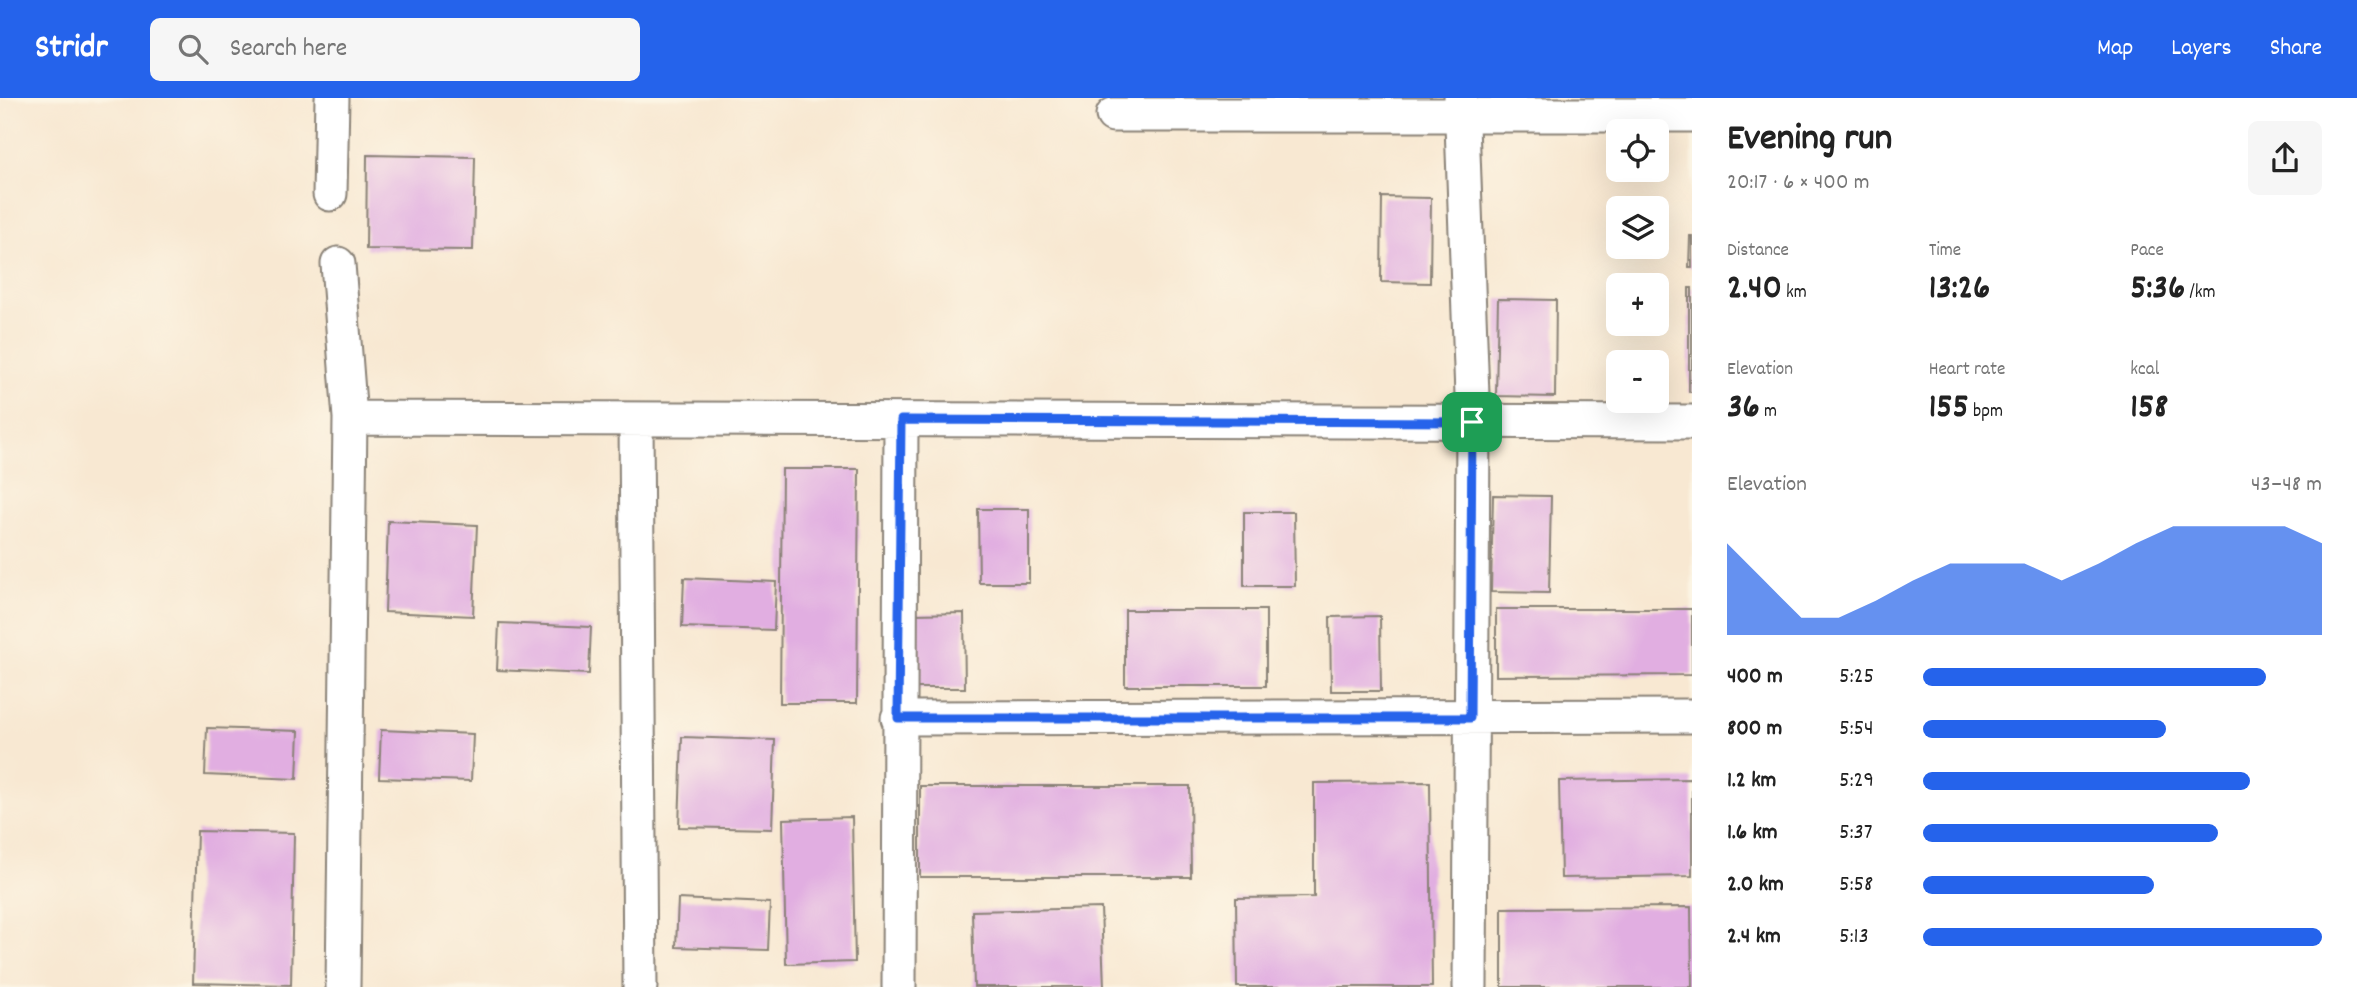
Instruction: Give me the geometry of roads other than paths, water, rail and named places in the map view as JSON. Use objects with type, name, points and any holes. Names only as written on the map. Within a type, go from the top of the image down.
[{"type":"street","points":[[330,194],[332,98]]},
{"type":"street","points":[[1113,115],[1461,106],[1692,115]]},
{"type":"street","points":[[1461,106],[1472,422],[1470,987]]},
{"type":"street","points":[[338,264],[350,418],[343,987]]},
{"type":"street","points":[[350,418],[1692,422]]},
{"type":"street","points":[[636,419],[640,987]]},
{"type":"street","points":[[899,987],[901,420]]},
{"type":"street","points":[[898,718],[1692,716]]}]
